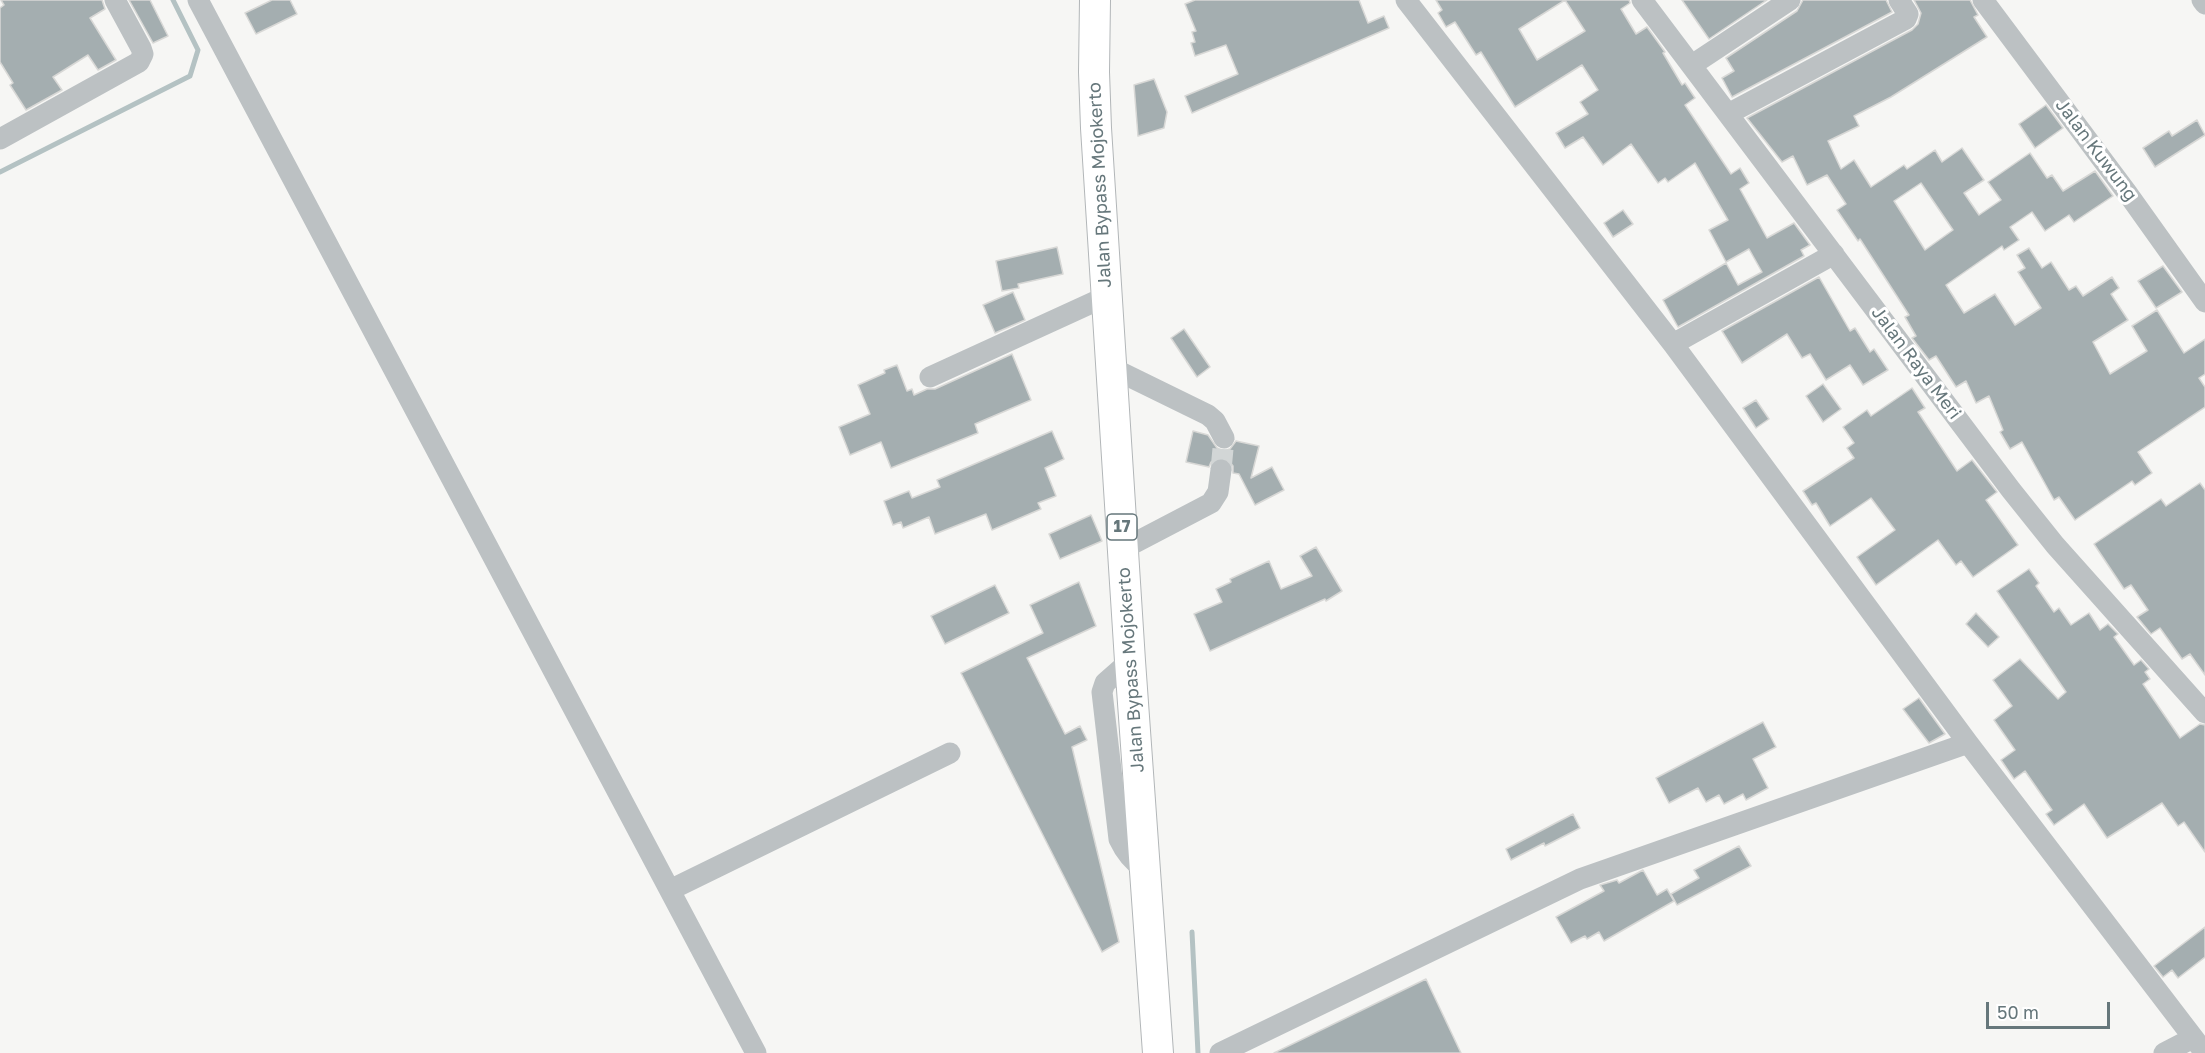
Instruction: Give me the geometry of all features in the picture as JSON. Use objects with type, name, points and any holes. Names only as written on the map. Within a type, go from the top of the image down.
[{"type":"highway","name":"Jalan Bypass Mojokerto","points":[[1095,0],[1095,94],[1107,296],[1158,1053]]},
{"type":"street","points":[[2,133],[139,63],[141,48],[115,0]]},
{"type":"street","points":[[198,0],[756,1053]]},
{"type":"street","points":[[1406,0],[1673,344],[1968,743],[2199,1045],[2164,1053]]},
{"type":"street","name":"Jalan Raya Meri","points":[[1642,0],[2033,518],[2205,713]]},
{"type":"street","points":[[1692,65],[1790,0]]},
{"type":"street","points":[[1728,114],[1906,19],[1908,14],[1899,0]]},
{"type":"street","name":"Jalan Kuwung","points":[[1983,0],[2128,194],[2205,302]]},
{"type":"street","points":[[2202,0],[2205,4]]},
{"type":"street","points":[[1673,344],[1834,254]]},
{"type":"street","points":[[930,377],[1107,296]]},
{"type":"street","points":[[1112,368],[1208,415],[1215,421],[1224,438]]},
{"type":"street","points":[[1123,549],[1211,503],[1218,492],[1221,470]]},
{"type":"street","points":[[1220,1053],[1580,879],[1968,743]]},
{"type":"street","points":[[670,890],[950,753]]},
{"type":"building","points":[[1,0],[102,0],[105,9],[90,18],[116,60],[98,70],[88,55],[53,77],[62,90],[26,110],[10,85],[13,83],[0,62],[0,8],[4,5]]},
{"type":"building","points":[[129,0],[150,0],[168,36],[153,43]]},
{"type":"building","points":[[272,0],[290,0],[297,14],[256,34],[245,13]]},
{"type":"building","points":[[1195,0],[1359,0],[1368,23],[1384,16],[1389,28],[1192,113],[1185,96],[1238,74],[1226,45],[1195,56],[1191,43],[1195,42],[1192,32],[1196,31],[1185,4]]},
{"type":"building","points":[[1436,0],[1565,0],[1629,0],[1630,3],[1621,9],[1636,34],[1647,27],[1665,52],[1663,53],[1682,85],[1685,83],[1695,98],[1685,105],[1731,174],[1740,168],[1749,183],[1740,189],[1767,238],[1794,223],[1810,245],[1801,250],[1804,256],[1678,327],[1663,300],[1726,263],[1738,285],[1762,272],[1749,249],[1726,262],[1709,230],[1728,220],[1695,163],[1668,182],[1665,178],[1658,183],[1631,144],[1603,165],[1583,137],[1565,148],[1556,133],[1588,114],[1580,102],[1598,90],[1582,65],[1515,107],[1481,52],[1476,55],[1455,22],[1446,27],[1438,13],[1442,10]],"holes":[[[1565,0],[1585,31],[1537,60],[1519,29]]]},
{"type":"building","points":[[1682,0],[1767,0],[1709,39]]},
{"type":"building","points":[[1803,0],[1886,0],[1892,12],[1732,97],[1722,78],[1734,71],[1726,58],[1797,11]]},
{"type":"building","points":[[1914,0],[1970,0],[1978,15],[1974,17],[1987,37],[1891,97],[1854,116],[1859,126],[1828,141],[1841,169],[1854,160],[1871,187],[1904,165],[1907,169],[1935,150],[1942,162],[1962,148],[1984,180],[1964,193],[1979,215],[2001,200],[1988,182],[2030,153],[2047,178],[2052,175],[2063,191],[2095,171],[2113,196],[2074,222],[2069,215],[2045,231],[2032,212],[2010,227],[2019,240],[2004,250],[2002,246],[1946,285],[1964,313],[1995,294],[2015,325],[2041,308],[2018,272],[2025,268],[2017,255],[2029,248],[2042,268],[2051,262],[2069,290],[2076,286],[2083,296],[2112,277],[2119,288],[2111,294],[2128,320],[2093,342],[2110,374],[2147,351],[2132,326],[2157,310],[2184,353],[2205,339],[2205,374],[2199,378],[2205,387],[2205,407],[2138,452],[2152,473],[2135,485],[2132,481],[2075,520],[2059,497],[2054,500],[2022,442],[2010,449],[2000,432],[2003,430],[1989,396],[1976,403],[1966,381],[1956,387],[1936,356],[1929,360],[1912,338],[1916,336],[1905,317],[1909,315],[1860,239],[1858,241],[1837,210],[1846,204],[1827,175],[1807,185],[1793,156],[1782,162],[1747,118],[1912,30],[1918,24],[1921,13]],"holes":[[[1921,183],[1953,230],[1925,250],[1894,201]]]},
{"type":"building","points":[[1154,79],[1167,112],[1164,128],[1138,136],[1134,85]]},
{"type":"building","points":[[2046,105],[2063,128],[2035,148],[2019,124]]},
{"type":"building","points":[[2197,120],[2205,135],[2155,167],[2143,148],[2169,131],[2172,136]]},
{"type":"building","points":[[1623,210],[1633,224],[1613,237],[1604,223]]},
{"type":"building","points":[[1057,247],[1063,274],[1018,284],[1019,288],[1002,291],[996,261]]},
{"type":"building","points":[[2163,266],[2182,292],[2156,308],[2138,281]]},
{"type":"building","points":[[1819,277],[1850,331],[1855,328],[1870,352],[1874,349],[1888,370],[1863,385],[1850,365],[1826,380],[1810,354],[1802,358],[1787,334],[1742,363],[1722,331]]},
{"type":"building","points":[[1013,292],[1025,320],[995,333],[983,305]]},
{"type":"building","points":[[1184,329],[1210,367],[1197,377],[1171,338]]},
{"type":"building","points":[[1012,354],[1031,400],[975,424],[978,433],[891,468],[881,442],[850,455],[839,427],[870,414],[858,385],[897,365],[907,391],[912,389],[914,395],[927,389],[935,389]]},
{"type":"building","points":[[1823,384],[1841,409],[1823,422],[1806,396]]},
{"type":"building","points":[[1912,388],[1925,408],[1918,412],[1957,471],[1972,460],[1997,492],[1986,500],[2018,545],[1973,577],[1961,561],[1956,565],[1938,540],[1876,585],[1857,557],[1895,530],[1871,498],[1830,526],[1816,503],[1812,505],[1803,491],[1854,458],[1847,448],[1854,443],[1843,427],[1867,410],[1871,416]]},
{"type":"building","points":[[1756,400],[1769,419],[1756,428],[1743,408]]},
{"type":"building","points":[[1052,431],[1064,459],[1045,468],[1056,496],[1038,503],[1041,509],[992,530],[986,514],[935,534],[929,517],[903,528],[901,522],[893,525],[884,501],[909,491],[912,498],[940,487],[937,480]]},
{"type":"building","points":[[1193,431],[1208,435],[1217,448],[1223,451],[1230,449],[1236,441],[1259,446],[1251,478],[1272,467],[1284,490],[1255,505],[1239,474],[1233,473],[1233,466],[1228,460],[1217,458],[1211,462],[1209,467],[1186,462]]},
{"type":"building","points":[[2200,483],[2205,490],[2205,675],[2190,654],[2182,659],[2160,628],[2151,634],[2137,617],[2148,610],[2131,585],[2124,589],[2094,544],[2161,499],[2166,506]]},
{"type":"building","points":[[1091,515],[1102,541],[1060,559],[1049,534]]},
{"type":"building","points":[[1316,547],[1342,591],[1326,601],[1325,599],[1210,651],[1194,614],[1222,602],[1216,589],[1231,582],[1230,579],[1269,561],[1281,589],[1312,576],[1300,556]]},
{"type":"building","points":[[2029,569],[2039,583],[2036,586],[2054,612],[2059,608],[2071,625],[2089,613],[2100,630],[2108,624],[2118,634],[2114,637],[2134,665],[2141,660],[2149,669],[2145,672],[2150,679],[2143,684],[2180,738],[2200,724],[2205,725],[2205,852],[2184,822],[2178,826],[2162,803],[2107,838],[2084,804],[2054,825],[2046,814],[2052,810],[2025,771],[2014,779],[2001,760],[2015,750],[1994,720],[2012,706],[1993,680],[2020,659],[2058,699],[2066,692],[1997,591]]},
{"type":"building","points":[[1079,582],[1096,626],[1027,658],[1065,734],[1080,726],[1087,740],[1072,747],[1119,942],[1102,952],[961,673],[1043,633],[1030,605]]},
{"type":"building","points":[[995,585],[1009,613],[945,644],[931,616]]},
{"type":"building","points":[[1976,613],[1999,637],[1988,647],[1966,624]]},
{"type":"building","points":[[1919,698],[1945,734],[1929,743],[1903,709]]},
{"type":"building","points":[[1763,722],[1776,747],[1753,759],[1768,788],[1746,800],[1743,794],[1724,804],[1719,795],[1706,802],[1698,788],[1669,803],[1656,778]]},
{"type":"building","points":[[1573,814],[1580,828],[1511,860],[1506,849]]},
{"type":"building","points":[[1739,846],[1751,866],[1677,905],[1671,894],[1699,878],[1694,870]]},
{"type":"building","points":[[1643,870],[1657,895],[1667,889],[1674,901],[1604,941],[1599,932],[1587,939],[1585,936],[1571,943],[1556,917],[1604,891],[1600,885],[1617,880],[1619,883]]},
{"type":"building","points":[[2205,927],[2205,957],[2178,978],[2172,970],[2163,977],[2154,966]]},
{"type":"building","points":[[1426,979],[1461,1053],[1274,1053]]},
{"type":"waterway","points":[[0,172],[190,76],[198,50],[173,0]]},
{"type":"waterway","points":[[1192,932],[1198,1053]]},
{"type":"tunnel","points":[[1221,470],[1224,438]]}]
